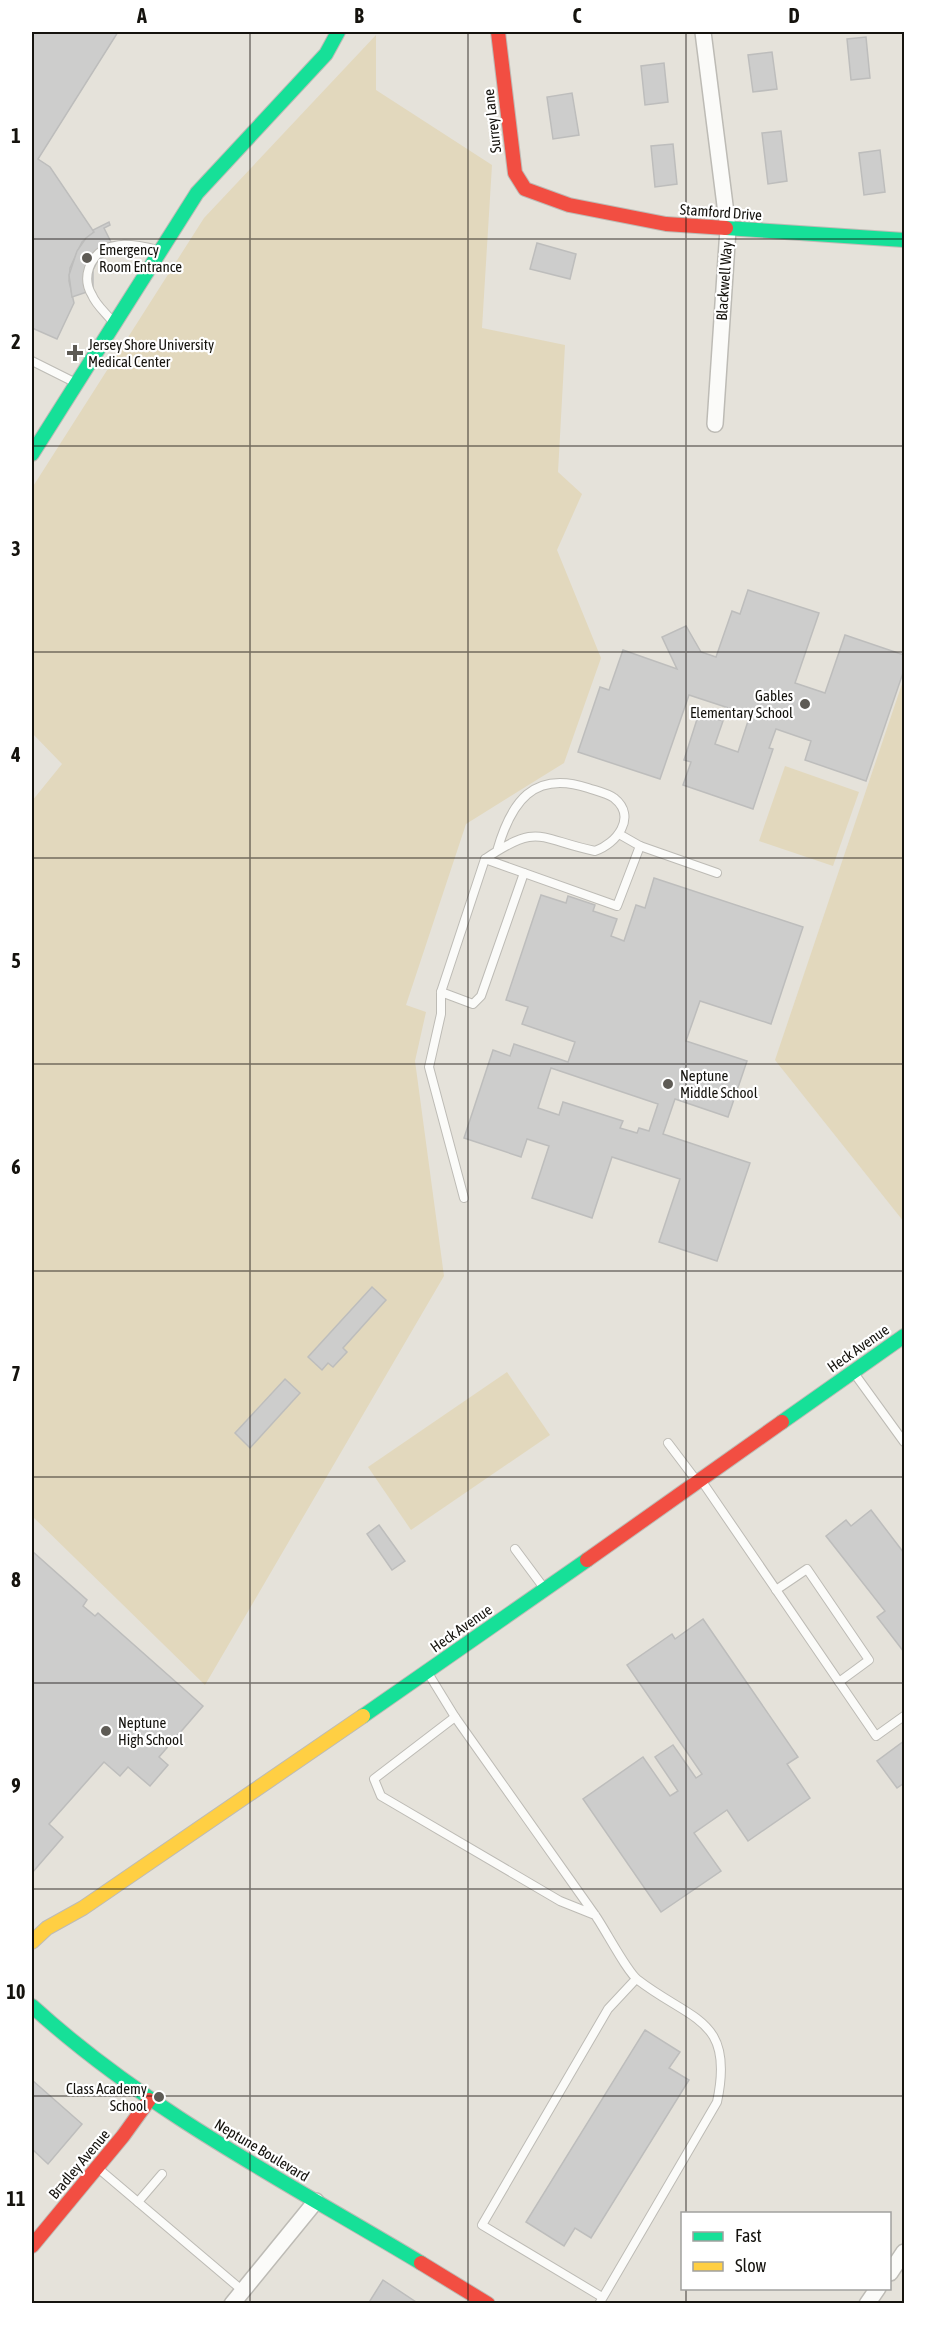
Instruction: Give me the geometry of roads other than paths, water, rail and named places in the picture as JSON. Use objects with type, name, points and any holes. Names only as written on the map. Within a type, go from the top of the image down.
[{"type":"street","points":[[32,454],[197,193],[326,54],[338,32]]},
{"type":"street","name":"Surrey Lane","points":[[498,32],[515,173],[519,183],[525,189],[539,194]]},
{"type":"street","name":"Blackwell Way","points":[[703,32],[728,229],[715,424]]},
{"type":"street","name":"Stamford Drive","points":[[539,194],[600,213],[666,224],[904,240]]},
{"type":"street","name":"Heck Avenue","points":[[32,1942],[47,1928],[83,1908],[545,1590],[904,1336]]},
{"type":"street","name":"Neptune Boulevard","points":[[32,2006],[65,2036],[149,2100],[488,2304]]},
{"type":"street","name":"Bradley Avenue","points":[[32,2246],[98,2168],[149,2100]]},
{"type":"street","points":[[232,2304],[316,2201]]},
{"type":"street","points":[[891,2271],[904,2252]]},
{"type":"street","points":[[867,2304],[877,2290]]},
{"type":"lane","points":[[114,323],[92,296],[88,286],[89,268],[93,260],[108,247],[124,244],[160,250]]},
{"type":"lane","points":[[32,361],[76,383]]},
{"type":"lane","points":[[464,1198],[429,1067],[441,1014],[441,992],[485,860],[515,839],[536,834],[595,851],[611,844],[619,834],[624,816],[616,800],[576,784],[544,784],[530,792],[511,811],[497,851]]},
{"type":"lane","points":[[619,834],[640,846],[717,873]]},
{"type":"lane","points":[[485,860],[617,906],[640,846]]},
{"type":"lane","points":[[441,992],[473,1004],[481,996],[524,873]]},
{"type":"lane","points":[[853,1372],[904,1442]]},
{"type":"lane","points":[[668,1443],[698,1480],[876,1736],[904,1716]]},
{"type":"lane","points":[[515,1549],[545,1590]]},
{"type":"lane","points":[[776,1590],[807,1569],[869,1660],[839,1682]]},
{"type":"lane","points":[[427,1671],[456,1717],[595,1915],[636,1979],[690,2012],[710,2031],[721,2052],[723,2074],[717,2102],[601,2300],[482,2225],[608,2009],[636,1979]]},
{"type":"lane","points":[[456,1717],[374,1779],[381,1796],[560,1901],[595,1915]]},
{"type":"lane","points":[[98,2168],[243,2291]]},
{"type":"lane","points":[[138,2202],[162,2174]]},
{"type":"place","name":"Emergency Room Entrance","points":[[87,258]]},
{"type":"place","name":"Jersey Shore University Medical Center","points":[[75,353]]},
{"type":"place","name":"Gables Elementary School","points":[[805,704]]},
{"type":"place","name":"Neptune Middle School","points":[[668,1084]]},
{"type":"place","name":"Neptune High School","points":[[106,1731]]},
{"type":"place","name":"Class Academy School","points":[[159,2097]]}]
